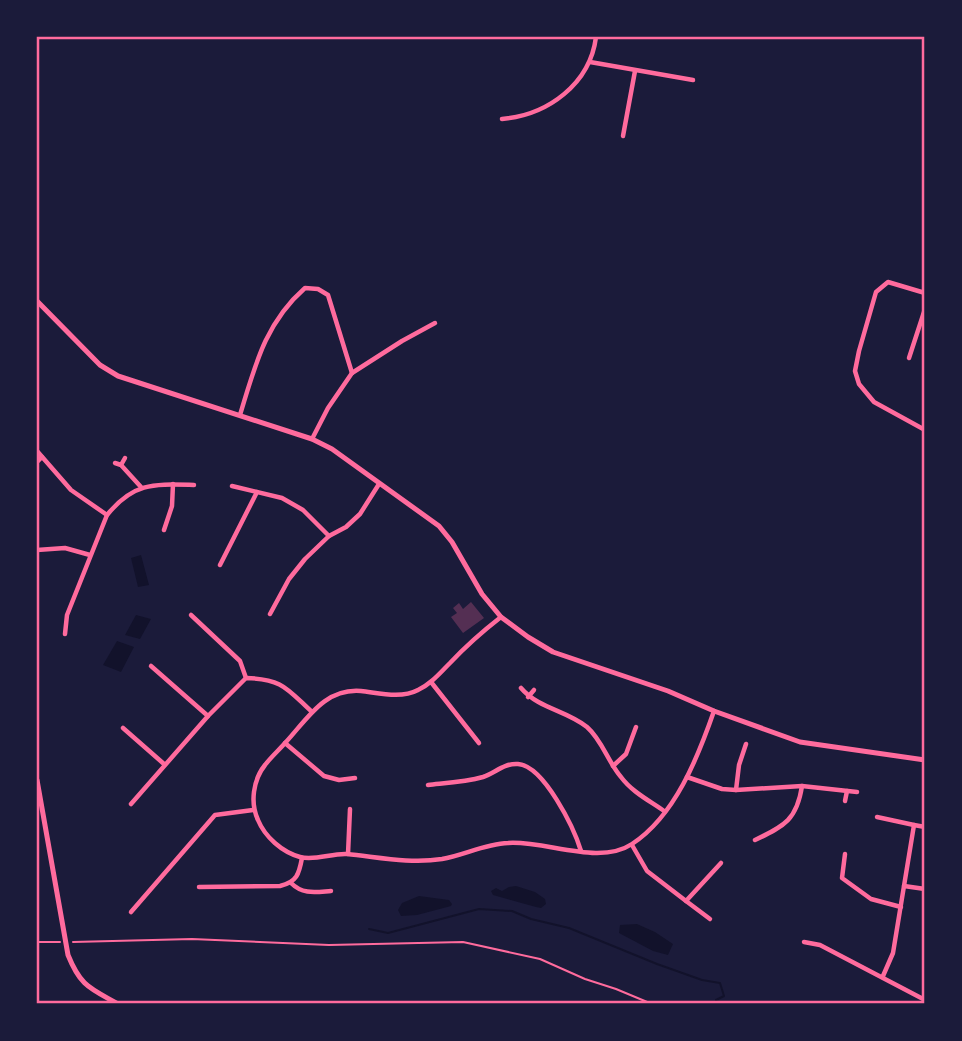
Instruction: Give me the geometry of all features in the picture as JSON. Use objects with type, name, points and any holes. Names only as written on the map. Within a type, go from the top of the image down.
[{"type":"street","points":[[502,119],[528,115],[558,99],[575,85],[590,62],[596,37]]},
{"type":"street","points":[[590,62],[693,80]]},
{"type":"street","points":[[624,136],[635,71]]},
{"type":"street","points":[[618,125],[625,126]]},
{"type":"street","points":[[925,293],[888,282],[876,292],[855,366],[859,384],[874,402],[925,430]]},
{"type":"street","points":[[240,415],[263,345],[287,303],[305,288],[318,289],[328,295],[352,373]]},
{"type":"street","points":[[37,302],[100,365],[118,376],[312,439],[331,449],[439,526],[453,542],[482,594],[500,617],[553,652],[668,691],[800,742],[925,760]]},
{"type":"street","points":[[909,358],[925,309]]},
{"type":"street","points":[[312,439],[328,408],[352,373],[435,323]]},
{"type":"street","points":[[37,450],[71,490],[107,515]]},
{"type":"street","points":[[37,462],[42,457]]},
{"type":"street","points":[[121,465],[125,458]]},
{"type":"street","points":[[115,463],[121,465],[141,487]]},
{"type":"street","points":[[164,530],[172,506],[173,484]]},
{"type":"street","points":[[270,614],[289,579],[304,559],[329,536],[346,527],[360,514],[379,484]]},
{"type":"street","points":[[65,634],[66,621],[90,555],[107,515],[114,506],[141,487],[194,485]]},
{"type":"street","points":[[232,486],[282,498],[303,510],[329,536]]},
{"type":"street","points":[[220,565],[257,492]]},
{"type":"street","points":[[37,550],[65,548],[90,555]]},
{"type":"street","points":[[191,615],[240,661],[246,678]]},
{"type":"street","points":[[500,617],[431,682],[418,690],[403,695],[341,692],[327,698],[312,712],[263,767],[254,786],[253,810],[273,842],[302,858],[348,854],[415,861],[442,859],[483,846],[509,842],[594,853],[632,845],[664,811],[687,777],[714,711]]},
{"type":"street","points":[[58,620],[66,621]]},
{"type":"street","points":[[151,666],[208,716]]},
{"type":"street","points":[[131,804],[164,764],[246,678],[269,679],[282,684],[312,712]]},
{"type":"street","points":[[431,682],[479,744]]},
{"type":"street","points":[[521,688],[538,704],[565,714],[585,726],[594,734],[613,766],[631,788],[664,811]]},
{"type":"street","points":[[528,697],[534,690]]},
{"type":"street","points":[[613,766],[626,754],[636,727]]},
{"type":"street","points":[[123,728],[164,764]]},
{"type":"street","points":[[285,743],[324,776],[339,780],[355,778]]},
{"type":"street","points":[[736,790],[739,765],[746,752],[746,744]]},
{"type":"street","points":[[428,785],[484,777],[505,765],[519,764],[531,768],[551,792],[576,836],[581,851]]},
{"type":"street","points":[[687,777],[722,789],[802,786],[858,792]]},
{"type":"street","points":[[37,780],[68,956],[79,979],[88,988],[118,1004]]},
{"type":"street","points":[[755,840],[791,819],[800,803],[802,786]]},
{"type":"street","points":[[845,801],[847,790]]},
{"type":"street","points":[[348,854],[350,809]]},
{"type":"street","points":[[884,809],[880,818],[925,827]]},
{"type":"street","points":[[131,912],[215,815],[253,810]]},
{"type":"street","points":[[883,976],[893,953],[914,825]]},
{"type":"street","points":[[632,845],[647,871],[710,919]]},
{"type":"street","points":[[845,854],[842,878],[871,899],[901,907]]},
{"type":"street","points":[[199,887],[279,886],[291,883],[298,876],[302,858]]},
{"type":"street","points":[[686,901],[721,863]]},
{"type":"street","points":[[291,883],[297,889],[309,893],[331,891]]},
{"type":"street","points":[[904,886],[925,889]]},
{"type":"street","points":[[804,942],[820,945],[925,1000]]},
{"type":"path","points":[[104,940],[192,939],[328,946],[463,942],[540,959],[584,979],[652,1004]]},
{"type":"shaded area","points":[[141,555],[149,585],[138,587],[131,558]]},
{"type":"shaded area","points":[[136,615],[151,619],[140,639],[125,635]]},
{"type":"shaded area","points":[[117,641],[134,647],[121,672],[103,665]]},
{"type":"shaded area","points":[[516,886],[535,892],[545,899],[546,904],[541,908],[536,907],[493,895],[491,891],[496,888],[502,891]]},
{"type":"shaded area","points":[[419,896],[449,900],[452,904],[417,915],[401,916],[398,910],[402,903]]},
{"type":"shaded area","points":[[637,924],[673,944],[668,955],[653,951],[619,933],[620,925]]},
{"type":"building","points":[[471,602],[484,618],[463,633],[451,617],[457,613],[453,608],[459,603],[463,609]]},
{"type":"waterway","points":[[369,929],[388,933],[479,909],[512,911],[531,919],[569,928],[702,980],[720,983],[724,996],[716,1000],[716,1004]]}]
